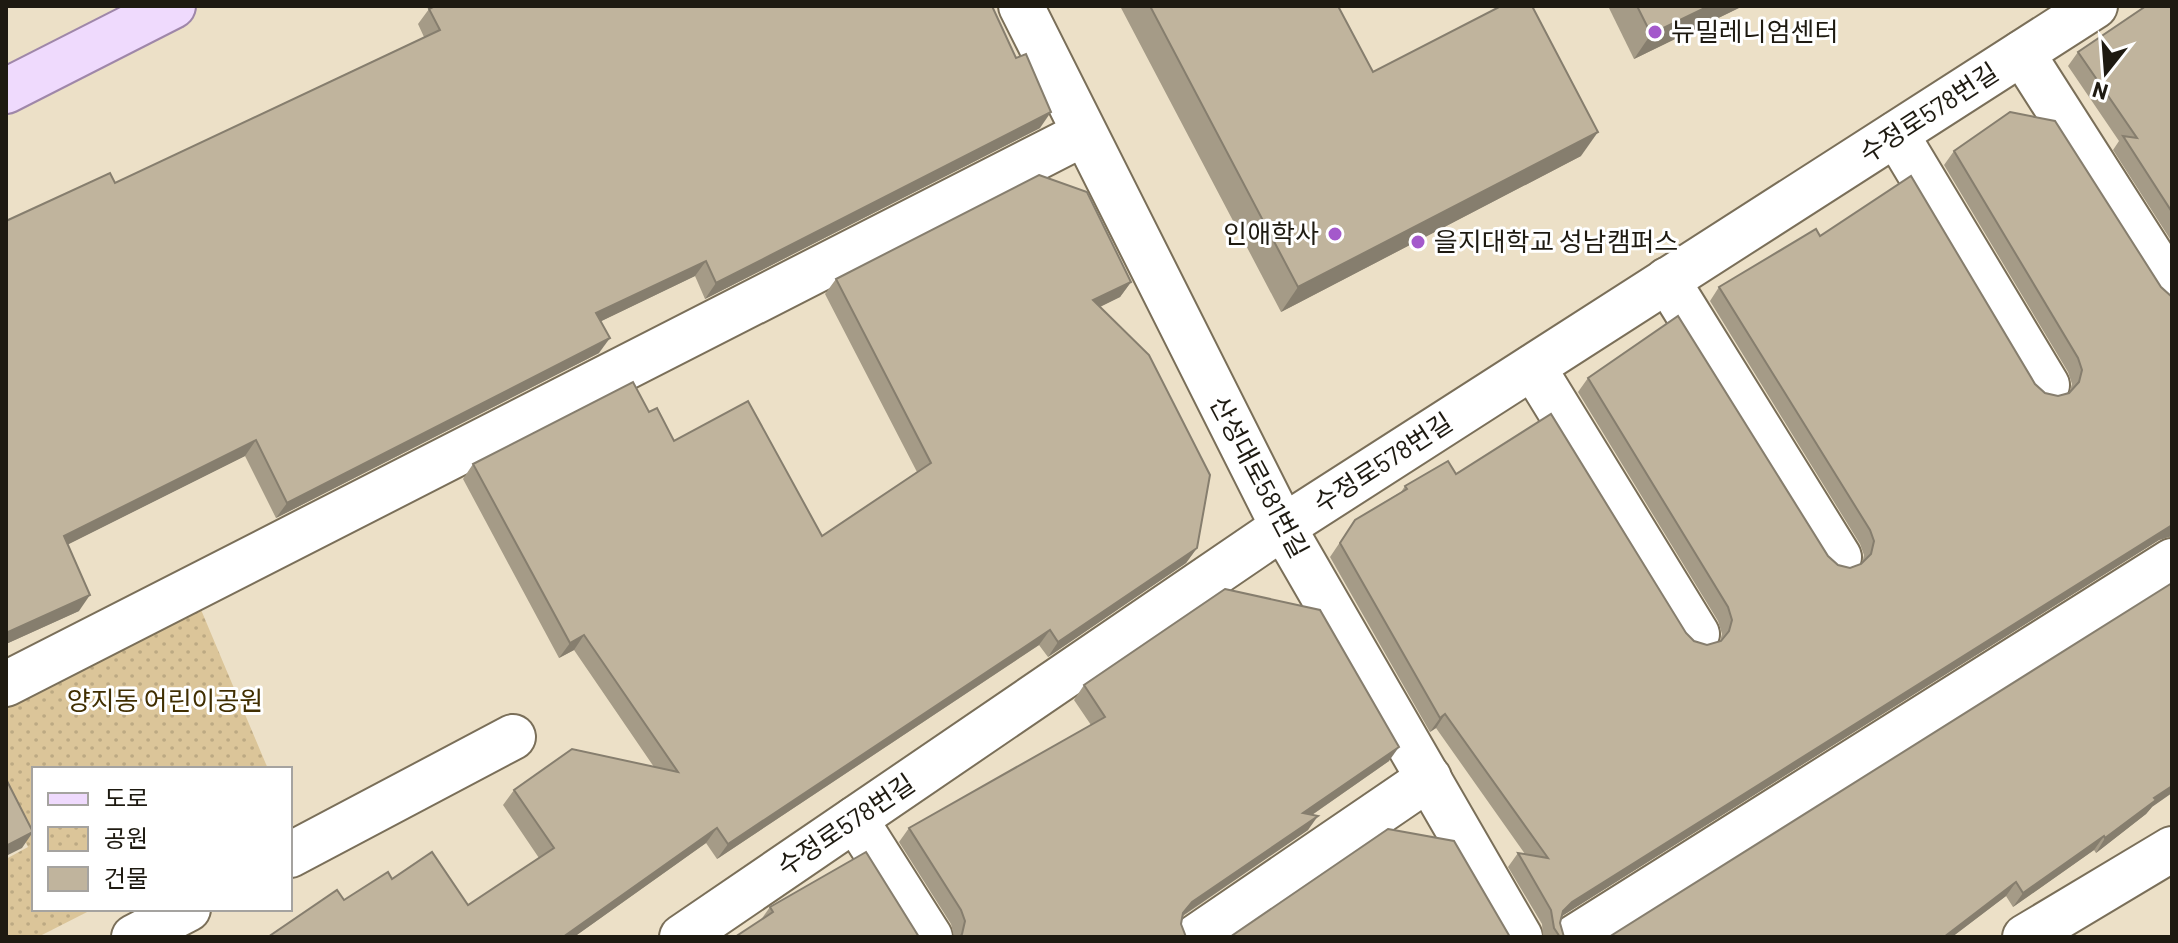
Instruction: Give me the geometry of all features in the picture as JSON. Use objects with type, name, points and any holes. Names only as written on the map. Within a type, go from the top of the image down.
[{"type":"main road","points":[[6,91],[173,6]]},
{"type":"street","name":"산성대로581번길","points":[[1021,6],[1283,527],[1520,937]]},
{"type":"street","name":"수정로578번길","points":[[682,937],[1283,527],[2095,6]]},
{"type":"street","points":[[2022,53],[2172,288]]},
{"type":"street","points":[[6,684],[1083,134]]},
{"type":"street","points":[[1896,134],[2047,385]]},
{"type":"street","points":[[1667,280],[1839,557]]},
{"type":"street","points":[[1533,367],[1697,634]]},
{"type":"street","points":[[1575,937],[2172,561]]},
{"type":"street","points":[[292,854],[513,737]]},
{"type":"street","points":[[1196,937],[1429,778]]},
{"type":"street","points":[[855,819],[930,937]]},
{"type":"street","points":[[2025,937],[2172,849]]},
{"type":"street","points":[[134,937],[184,911]]},
{"type":"green space","name":"양지동 어린이공원","points":[[199,605],[267,767],[32,767],[32,911],[89,911],[38,937],[6,937],[6,859],[28,847],[6,799],[6,707]]},
{"type":"building","points":[[435,6],[992,6],[1016,58],[1026,54],[1051,112],[716,283],[706,261],[596,313],[610,338],[287,503],[256,440],[64,536],[90,595],[6,633],[6,221],[110,173],[115,183],[440,30],[429,9]]},
{"type":"building","name":"인애학사","points":[[1150,6],[1338,6],[1373,72],[1501,6],[1532,6],[1598,132],[1298,287]]},
{"type":"building","points":[[1637,6],[1709,6],[1651,34]]},
{"type":"building","points":[[2146,6],[2172,6],[2172,212],[2123,136],[2137,138],[2078,52]]},
{"type":"building","points":[[2010,112],[2055,121],[2161,287],[2172,297],[2172,525],[1572,902],[1563,911],[1560,923],[1564,937],[1560,937],[1554,928],[1551,910],[1518,853],[1548,858],[1445,714],[1440,718],[1340,543],[1355,520],[1407,489],[1405,486],[1448,461],[1456,474],[1551,414],[1686,633],[1694,641],[1707,645],[1721,641],[1729,631],[1732,620],[1728,607],[1588,378],[1678,316],[1828,556],[1838,565],[1850,568],[1861,564],[1871,554],[1874,541],[1870,530],[1719,287],[1816,229],[1820,236],[1911,176],[2035,384],[2045,393],[2058,396],[2069,393],[2079,382],[2082,370],[2078,358],[1954,151]]},
{"type":"building","points":[[1039,175],[1087,192],[1131,282],[1093,300],[1149,355],[1210,475],[1197,548],[1058,642],[1050,630],[728,844],[717,828],[563,937],[268,937],[337,890],[344,900],[388,872],[392,879],[432,852],[468,905],[554,848],[514,790],[572,749],[678,772],[584,635],[570,643],[473,464],[633,382],[649,412],[657,408],[674,441],[748,401],[822,536],[931,463],[836,279]]},
{"type":"building","points":[[2172,583],[2172,786],[2105,838],[2023,893],[2016,882],[1944,937],[1609,937]]},
{"type":"building","points":[[1225,589],[1320,610],[1399,747],[1303,813],[1318,816],[1192,902],[1183,913],[1181,924],[1186,937],[960,937],[965,921],[961,910],[909,828],[1105,717],[1084,685]]},
{"type":"building","points":[[6,779],[32,833],[6,846]]},
{"type":"building","points":[[1388,829],[1454,841],[1510,937],[1230,937]]},
{"type":"building","points":[[866,852],[919,937],[735,937],[773,912],[770,907]]},
{"type":"place","name":"뉴밀레니엄센터","points":[[1655,32]]},
{"type":"place","name":"인애학사","points":[[1335,234]]},
{"type":"place","name":"을지대학교 성남캠퍼스","points":[[1418,242]]}]
